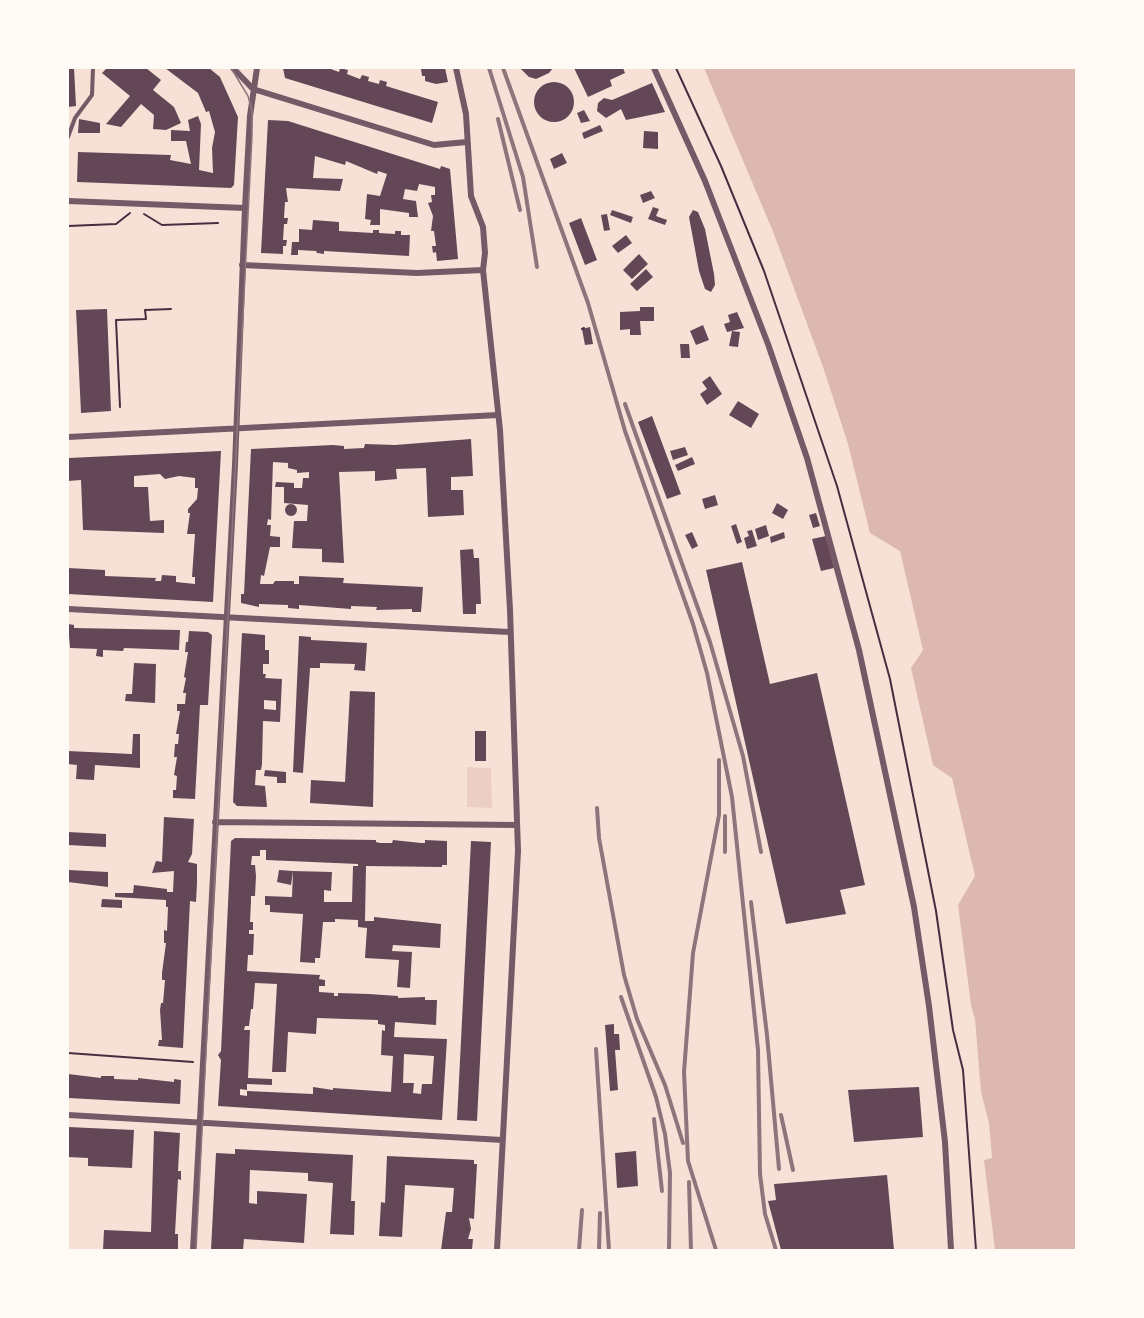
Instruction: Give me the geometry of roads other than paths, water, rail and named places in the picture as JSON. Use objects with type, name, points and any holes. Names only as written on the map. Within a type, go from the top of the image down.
[{"type":"street","points":[[233,68],[253,89],[434,145],[467,142]]},
{"type":"street","points":[[193,1251],[245,208],[256,68]]},
{"type":"street","points":[[456,68],[466,114],[471,196],[483,227],[485,253],[483,270],[498,415],[518,825],[518,863],[497,1251]]},
{"type":"street","points":[[654,68],[705,181],[771,354],[807,458],[859,650],[914,908],[930,1006],[945,1142],[951,1251]]},
{"type":"street","points":[[68,201],[245,208]]},
{"type":"street","points":[[242,265],[417,273],[483,270]]},
{"type":"street","points":[[68,437],[498,415]]},
{"type":"street","points":[[68,609],[509,632]]},
{"type":"street","points":[[215,822],[518,825]]},
{"type":"street","points":[[68,1115],[502,1140]]},
{"type":"lane","points":[[68,137],[75,118],[92,95],[93,68]]},
{"type":"tram line","points":[[196,1250],[252,136],[252,111],[248,96],[231,68]]},
{"type":"railway","points":[[489,68],[523,177],[537,267]]},
{"type":"railway","points":[[503,68],[588,303],[625,431],[693,624],[707,673],[732,797],[758,1050],[760,1174],[765,1214],[776,1250]]},
{"type":"railway","points":[[498,119],[520,210]]},
{"type":"railway","points":[[625,404],[710,642],[743,756],[761,852]]},
{"type":"railway","points":[[716,1250],[688,1161],[684,1072],[693,953],[719,815],[719,760]]},
{"type":"railway","points":[[597,808],[599,838],[624,975],[637,1019],[665,1085],[683,1143]]},
{"type":"railway","points":[[725,816],[725,852]]},
{"type":"railway","points":[[751,902],[767,1035],[779,1169]]},
{"type":"railway","points":[[621,997],[656,1097],[665,1134],[670,1173],[669,1250]]},
{"type":"railway","points":[[596,1049],[609,1250]]},
{"type":"railway","points":[[781,1115],[793,1170]]},
{"type":"railway","points":[[654,1119],[662,1191]]},
{"type":"railway","points":[[689,1182],[691,1250]]},
{"type":"railway","points":[[579,1250],[582,1210]]},
{"type":"railway","points":[[599,1250],[600,1213]]}]
